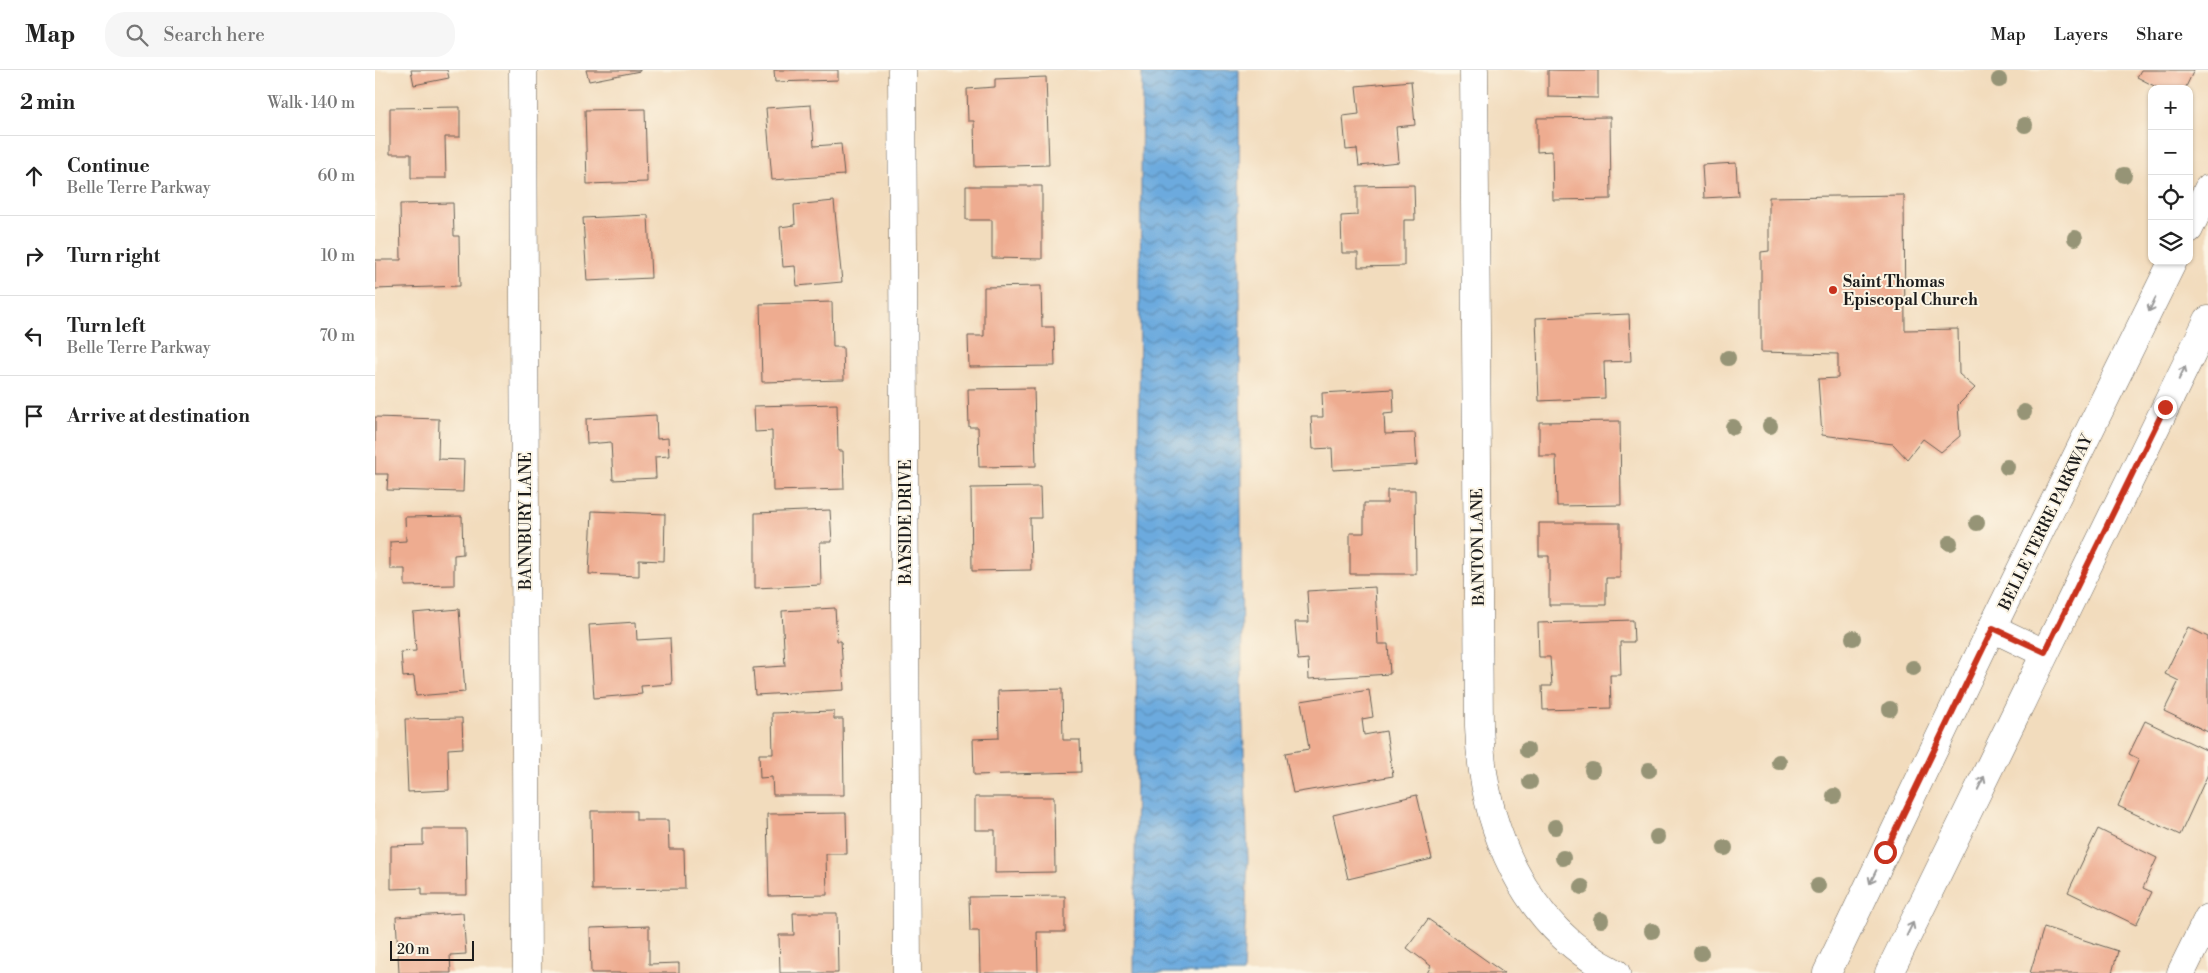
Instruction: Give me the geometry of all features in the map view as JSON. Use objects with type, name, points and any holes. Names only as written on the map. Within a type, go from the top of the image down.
[{"type":"street","name":"BANNBURY LANE","points":[[523,70],[527,973]]},
{"type":"street","name":"BAYSIDE DRIVE","points":[[903,70],[907,973]]},
{"type":"street","name":"BANTON LANE","points":[[1474,70],[1479,726],[1482,771],[1499,838],[1519,878],[1555,929],[1587,967],[1616,973]]},
{"type":"street","points":[[2193,220],[2208,189]]},
{"type":"street","name":"BELLE TERRE PARKWAY","points":[[1827,973],[2171,265]]},
{"type":"street","points":[[1889,973],[2208,320]]},
{"type":"street","points":[[1993,628],[2045,652]]},
{"type":"street","points":[[2181,973],[2208,918]]},
{"type":"water","points":[[1142,70],[1239,70],[1242,696],[1248,859],[1243,973],[1134,973]]},
{"type":"building","points":[[411,70],[447,70],[449,78],[414,85]]},
{"type":"building","points":[[586,70],[640,70],[640,71],[589,81]]},
{"type":"building","points":[[774,70],[838,70],[838,80],[775,82]]},
{"type":"building","points":[[1548,70],[1598,70],[1598,98],[1548,97]]},
{"type":"building","points":[[2141,70],[2194,70],[2187,85],[2152,85],[2137,77]]},
{"type":"building","points":[[1046,77],[1049,165],[975,167],[974,121],[968,121],[967,89],[995,87],[995,79]]},
{"type":"building","points":[[1411,81],[1415,125],[1396,127],[1399,162],[1359,166],[1357,149],[1346,150],[1343,116],[1359,114],[1356,86]]},
{"type":"building","points":[[811,105],[814,146],[841,144],[844,175],[772,180],[766,108]]},
{"type":"building","points":[[460,107],[460,137],[445,137],[446,178],[411,178],[411,154],[390,154],[390,108]]},
{"type":"building","points":[[645,109],[647,182],[587,184],[585,110]]},
{"type":"building","points":[[1610,117],[1611,199],[1553,200],[1552,151],[1537,152],[1537,118]]},
{"type":"building","points":[[1736,163],[1738,196],[1704,198],[1702,165]]},
{"type":"building","points":[[1414,185],[1415,220],[1404,220],[1404,266],[1358,267],[1358,253],[1342,253],[1341,216],[1357,215],[1357,186]]},
{"type":"building","points":[[966,186],[1042,186],[1042,259],[992,258],[992,220],[966,220]]},
{"type":"building","name":"Saint Thomas Episcopal Church","points":[[1904,195],[1905,330],[1958,329],[1959,374],[1975,388],[1958,405],[1960,436],[1941,452],[1923,439],[1907,459],[1893,444],[1822,435],[1818,379],[1838,378],[1838,354],[1761,352],[1761,252],[1769,251],[1769,197]]},
{"type":"building","points":[[834,201],[842,282],[797,286],[795,266],[783,267],[780,227],[795,225],[794,205]]},
{"type":"building","points":[[453,203],[454,236],[459,236],[460,286],[375,289],[375,260],[401,260],[400,204]]},
{"type":"building","points":[[648,215],[651,278],[587,281],[583,218]]},
{"type":"building","points":[[1041,286],[1042,327],[1054,327],[1055,366],[969,367],[968,336],[984,336],[984,287]]},
{"type":"building","points":[[832,302],[833,347],[843,347],[844,380],[762,382],[760,304]]},
{"type":"building","points":[[1629,314],[1631,361],[1604,362],[1605,398],[1539,401],[1536,318]]},
{"type":"building","points":[[1034,388],[1036,466],[979,467],[978,427],[969,427],[968,389]]},
{"type":"building","points":[[1393,389],[1394,413],[1384,414],[1385,434],[1415,433],[1417,465],[1333,470],[1332,448],[1313,449],[1311,417],[1323,417],[1322,393]]},
{"type":"building","points":[[837,404],[838,451],[843,451],[844,489],[773,491],[772,431],[755,432],[754,406]]},
{"type":"building","points":[[656,415],[657,439],[668,438],[669,456],[655,457],[656,478],[613,480],[611,442],[587,444],[586,419]]},
{"type":"building","points":[[375,417],[439,419],[438,459],[464,460],[463,492],[387,490],[388,474],[375,474]]},
{"type":"building","points":[[1620,421],[1621,505],[1557,506],[1556,456],[1539,456],[1539,422]]},
{"type":"building","points":[[1040,487],[1041,518],[1030,518],[1031,570],[972,571],[971,488]]},
{"type":"building","points":[[1387,490],[1415,490],[1416,574],[1350,574],[1350,533],[1364,533],[1364,503],[1387,503]]},
{"type":"building","points":[[830,510],[832,542],[820,542],[821,585],[755,588],[755,513]]},
{"type":"building","points":[[592,511],[665,514],[664,561],[639,560],[639,576],[589,574]]},
{"type":"building","points":[[462,516],[463,554],[454,555],[454,585],[405,586],[405,569],[390,569],[390,542],[406,541],[405,517]]},
{"type":"building","points":[[1539,523],[1620,523],[1620,578],[1606,578],[1606,605],[1549,605],[1549,556],[1539,556]]},
{"type":"building","points":[[1375,587],[1378,644],[1388,644],[1390,674],[1309,679],[1308,659],[1298,660],[1295,622],[1309,622],[1307,591]]},
{"type":"building","points":[[835,608],[837,641],[841,641],[844,690],[755,695],[753,668],[785,666],[782,611]]},
{"type":"building","points":[[459,609],[465,692],[416,696],[414,676],[403,677],[401,652],[416,651],[413,613]]},
{"type":"building","points":[[1633,620],[1634,642],[1620,642],[1621,675],[1610,675],[1611,708],[1543,710],[1542,686],[1552,686],[1550,657],[1539,657],[1538,623]]},
{"type":"building","points":[[636,622],[637,640],[670,638],[672,684],[641,686],[642,694],[594,698],[589,625]]},
{"type":"building","points":[[2188,627],[2208,637],[2208,732],[2164,711],[2179,681],[2165,674]]},
{"type":"building","points":[[1062,689],[1063,740],[1080,740],[1081,772],[974,775],[973,739],[999,738],[998,691]]},
{"type":"building","points":[[1369,690],[1373,717],[1362,719],[1364,735],[1386,731],[1393,776],[1293,793],[1285,753],[1309,749],[1301,701]]},
{"type":"building","points":[[834,711],[834,719],[843,719],[844,795],[773,795],[772,777],[760,778],[759,754],[773,754],[772,713]]},
{"type":"building","points":[[462,718],[463,748],[448,749],[449,790],[408,792],[405,719]]},
{"type":"building","points":[[2145,721],[2208,751],[2208,774],[2180,835],[2118,806],[2139,759],[2129,754]]},
{"type":"building","points":[[1417,795],[1432,859],[1348,879],[1333,815]]},
{"type":"building","points":[[975,797],[1054,797],[1055,872],[995,873],[995,830],[975,830]]},
{"type":"building","points":[[591,811],[636,811],[636,820],[668,820],[669,849],[684,849],[685,889],[592,890]]},
{"type":"building","points":[[846,813],[847,854],[826,854],[827,895],[769,896],[767,814]]},
{"type":"building","points":[[423,829],[466,829],[467,895],[422,895],[422,888],[391,889],[391,846],[423,845]]},
{"type":"building","points":[[2098,829],[2157,858],[2143,888],[2152,892],[2136,925],[2068,892]]},
{"type":"building","points":[[1065,896],[1065,932],[1037,932],[1038,973],[980,973],[979,931],[970,931],[969,897]]},
{"type":"building","points":[[463,913],[466,954],[450,955],[451,973],[399,973],[396,917]]},
{"type":"building","points":[[793,913],[837,913],[838,973],[780,973],[779,935],[794,935]]},
{"type":"building","points":[[1428,919],[1504,973],[1427,973],[1431,966],[1407,948]]},
{"type":"building","points":[[649,926],[649,964],[679,963],[679,973],[591,973],[590,928]]},
{"type":"building","points":[[2044,927],[2118,951],[2112,973],[2030,973]]},
{"type":"place","name":"Saint Thomas Episcopal Church","points":[[1833,290]]},
{"type":"route","points":[[1885,852],[1993,628],[2045,652],[2165,407]]}]
